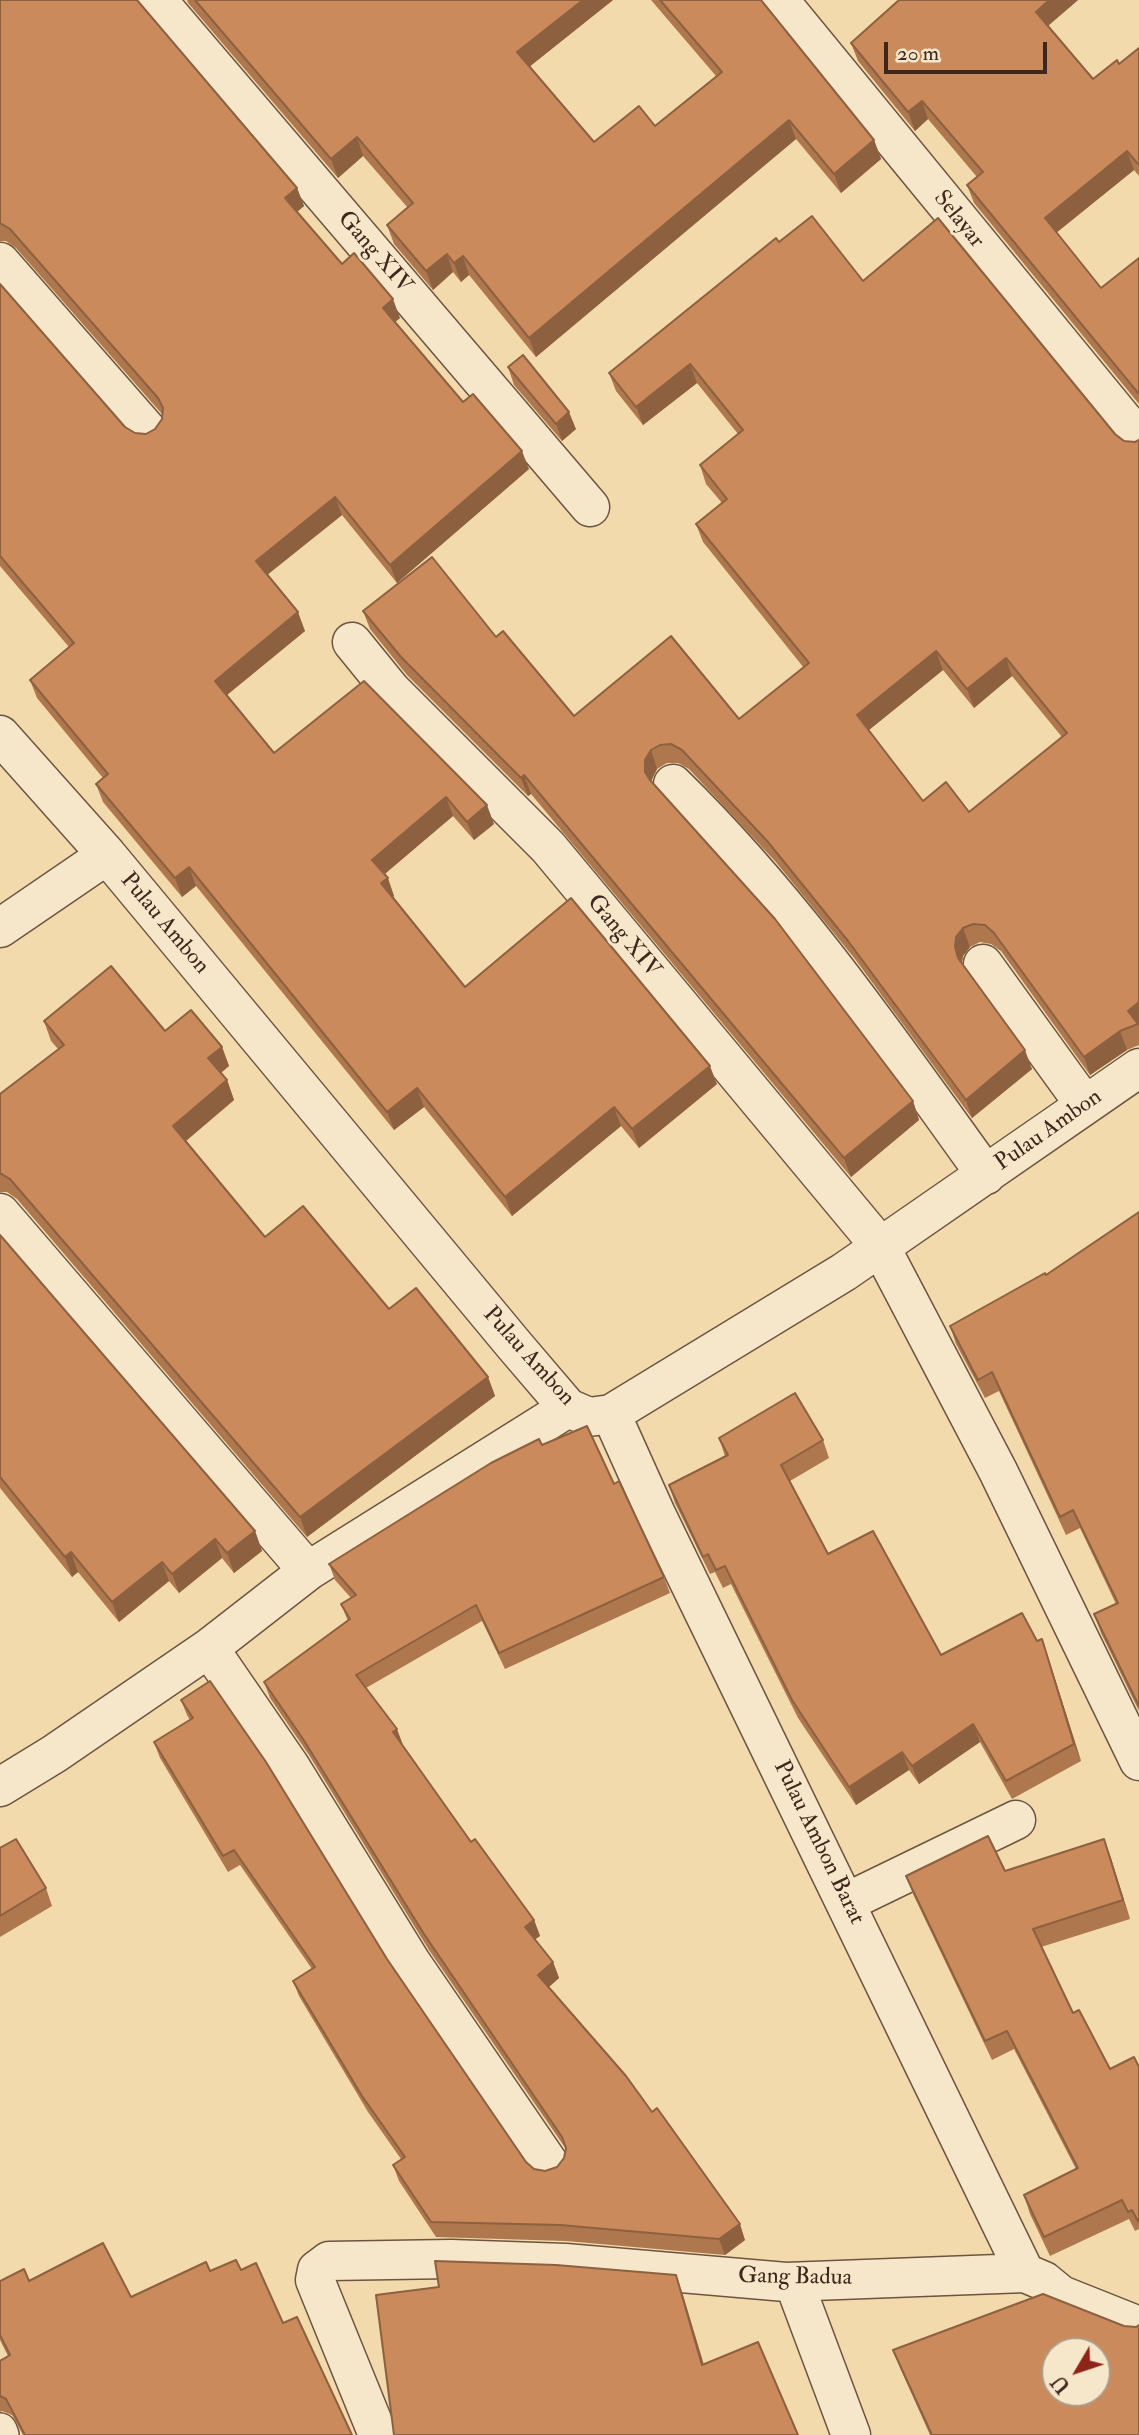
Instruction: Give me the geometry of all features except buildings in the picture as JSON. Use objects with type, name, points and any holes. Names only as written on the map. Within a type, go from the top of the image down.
[{"type":"street","name":"Gang XIV","points":[[157,0],[590,507]]},
{"type":"street","name":"Selayar","points":[[779,0],[1139,439]]},
{"type":"street","points":[[0,262],[148,431]]},
{"type":"street","name":"Gang XIV","points":[[352,642],[391,690],[548,847],[880,1246],[998,1471],[1139,1761]]},
{"type":"street","name":"Pulau Ambon","points":[[0,735],[107,855],[568,1408],[589,1417],[611,1414],[844,1272],[1139,1069]]},
{"type":"street","points":[[673,785],[743,857],[835,967],[986,1175]]},
{"type":"street","points":[[0,928],[107,855]]},
{"type":"street","points":[[983,964],[1085,1105]]},
{"type":"street","points":[[0,1213],[308,1571]]},
{"type":"street","points":[[0,1787],[54,1754],[209,1648],[308,1571],[568,1408]]},
{"type":"street","name":"Pulau Ambon Barat","points":[[611,1414],[656,1514],[847,1902],[1025,2273]]},
{"type":"street","points":[[209,1648],[290,1766],[411,1962],[550,2165]]},
{"type":"street","points":[[847,1902],[1016,1820]]},
{"type":"street","name":"Gang Badua","points":[[378,2435],[315,2280],[317,2270],[329,2260],[451,2259],[565,2263],[786,2282],[1025,2273]]},
{"type":"street","points":[[1025,2273],[1044,2281],[1061,2295],[1139,2326]]},
{"type":"street","points":[[799,2296],[851,2435]]}]
